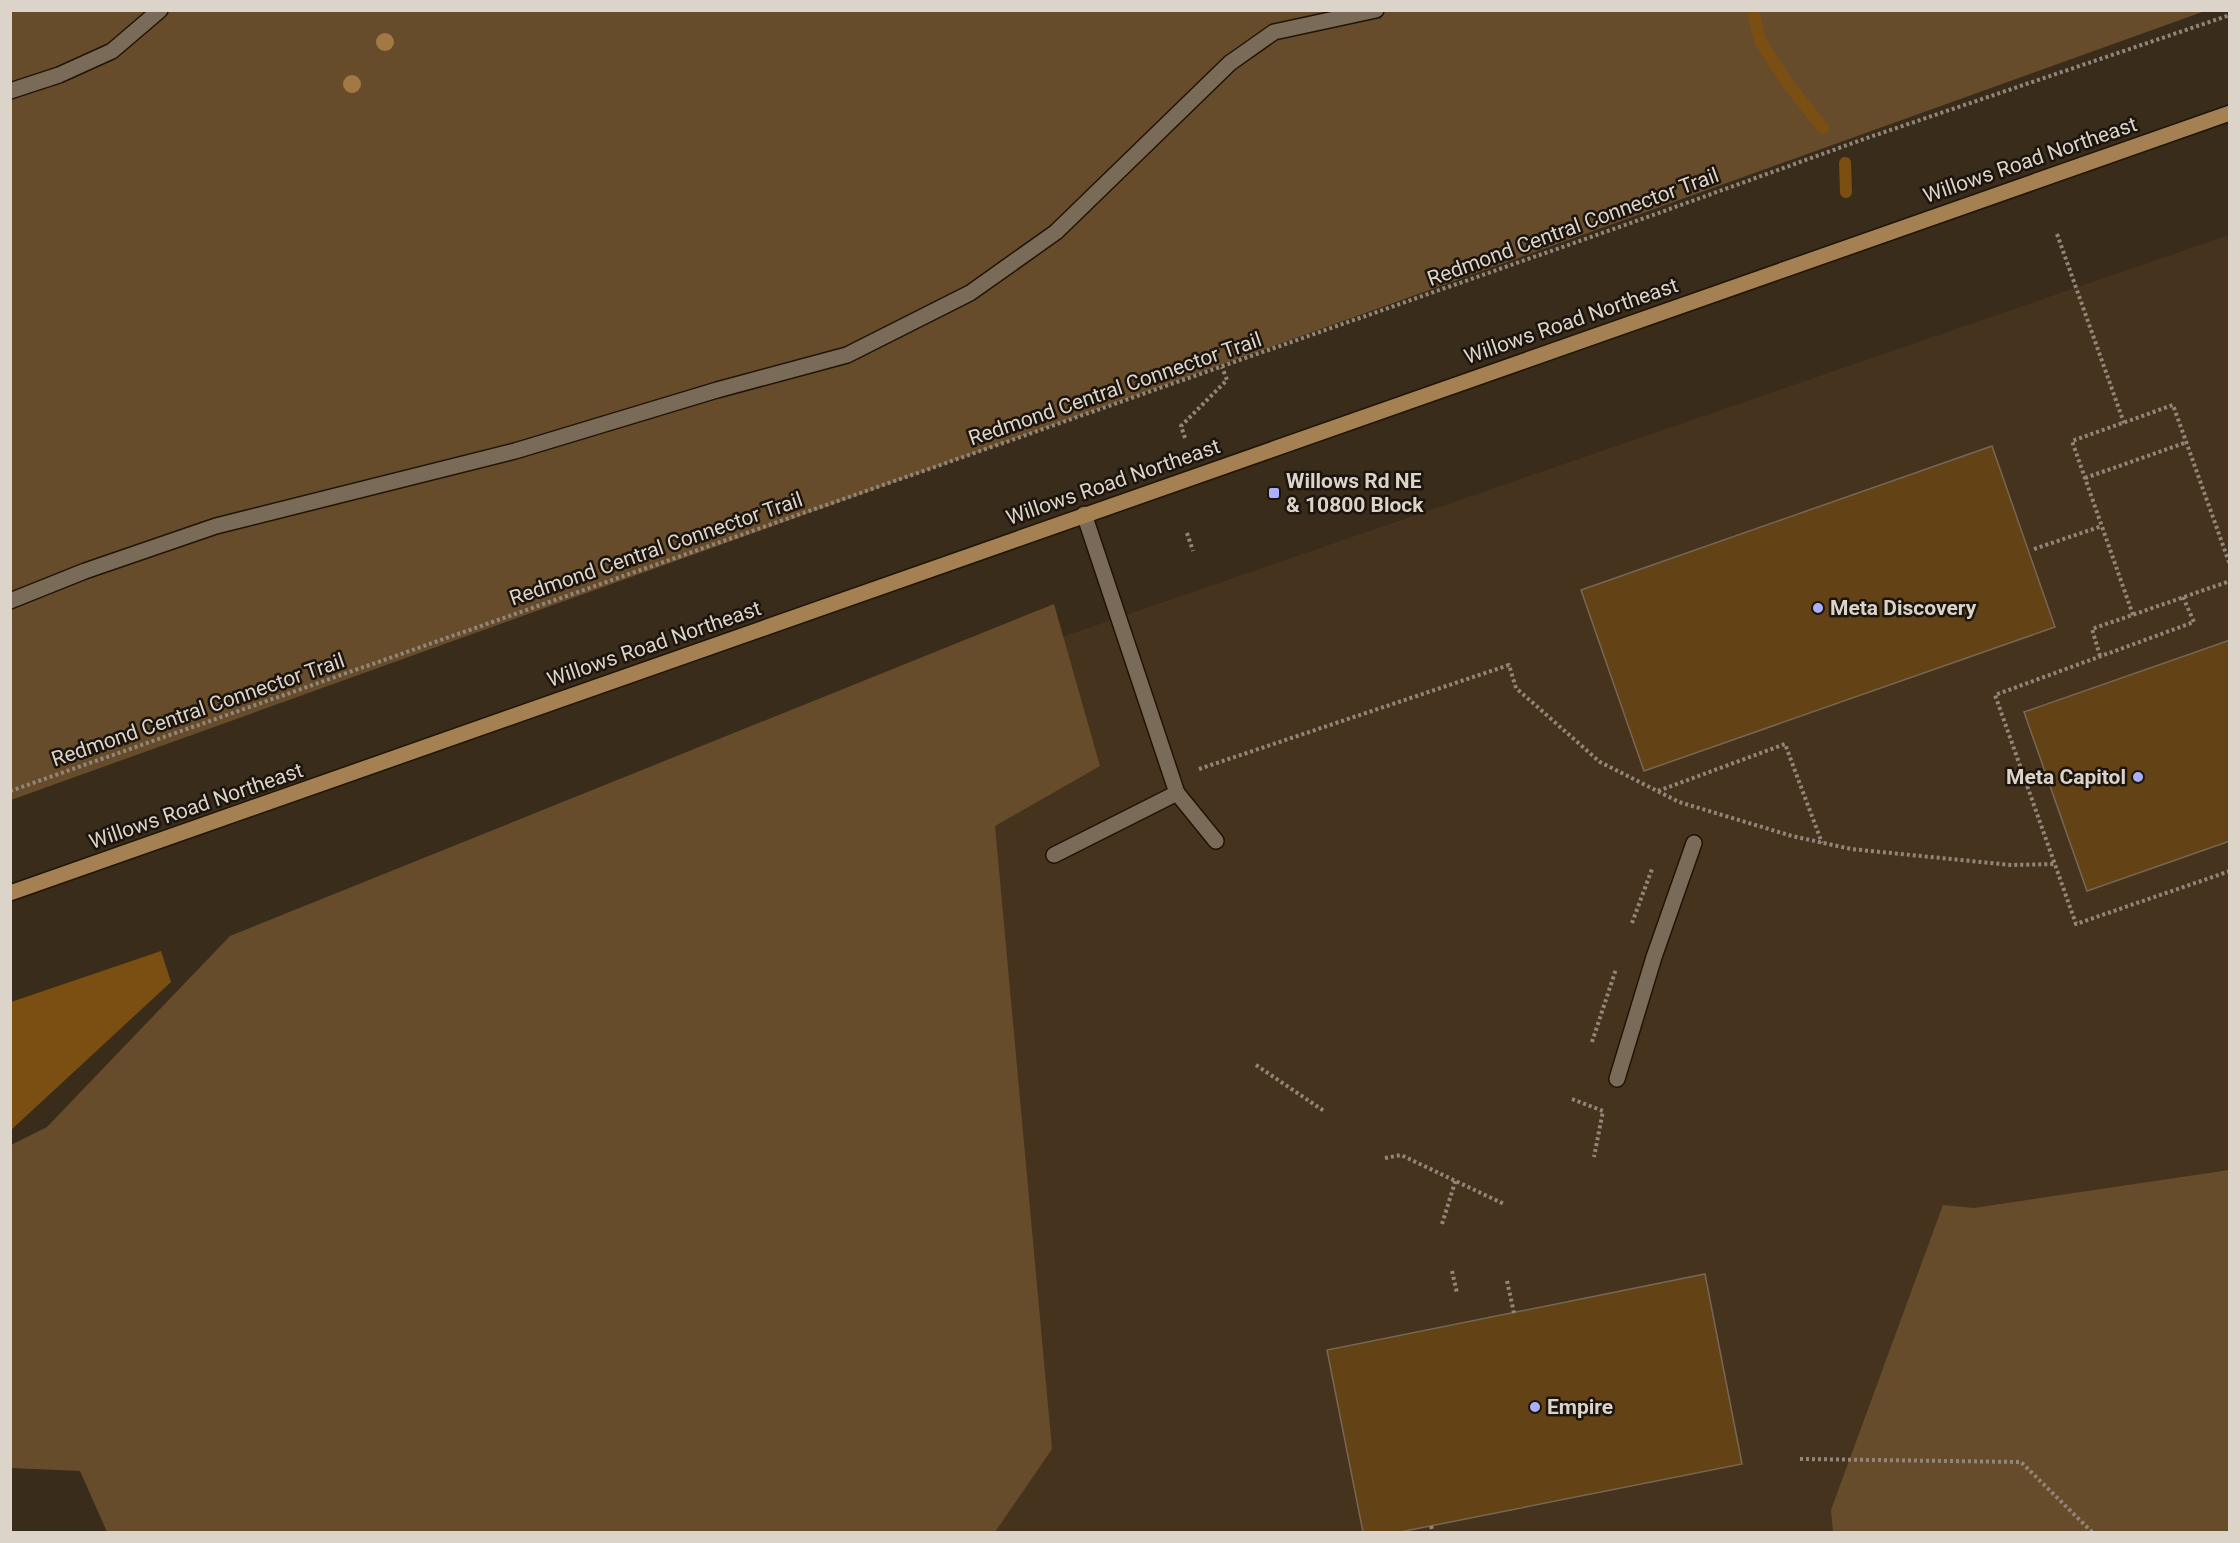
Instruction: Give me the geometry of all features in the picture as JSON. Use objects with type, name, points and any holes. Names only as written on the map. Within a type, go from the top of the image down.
[{"type":"main road","name":"Willows Road Northeast","points":[[10,893],[2229,113]]},
{"type":"lane","points":[[10,91],[59,75],[112,51],[160,10]]},
{"type":"lane","points":[[10,601],[216,526],[515,451],[717,390],[847,355],[970,293],[1056,232],[1230,63],[1274,32],[1376,10]]},
{"type":"lane","points":[[1084,514],[1177,793],[1216,841]]},
{"type":"lane","points":[[1054,855],[1177,793]]},
{"type":"lane","points":[[1617,1079],[1654,957],[1694,843]]},
{"type":"path","name":"Redmond Central Connector Trail","points":[[10,791],[1222,367],[1864,139],[2229,15]]},
{"type":"path","points":[[2057,234],[2124,423]]},
{"type":"path","points":[[1185,438],[1181,426],[1227,380],[1222,367]]},
{"type":"path","points":[[2133,615],[2072,441],[2173,405],[2229,565]]},
{"type":"path","points":[[2085,477],[2187,442]]},
{"type":"path","points":[[2034,549],[2102,526]]},
{"type":"path","points":[[1187,533],[1192,551]]},
{"type":"path","points":[[2100,656],[2092,629],[2229,581]]},
{"type":"path","points":[[2183,597],[2194,622],[1995,695],[2076,924],[2229,871]]},
{"type":"path","points":[[1199,769],[1509,665],[1516,688],[1600,762],[1705,811],[1822,844],[1903,856],[2011,865],[2055,864]]},
{"type":"path","points":[[1658,791],[1785,744],[1822,844]]},
{"type":"path","points":[[1632,923],[1656,859]]},
{"type":"path","points":[[1592,1042],[1616,969]]},
{"type":"path","points":[[1256,1065],[1324,1111]]},
{"type":"path","points":[[1572,1099],[1603,1111],[1594,1157]]},
{"type":"path","points":[[1385,1158],[1401,1155],[1456,1179],[1504,1204]]},
{"type":"path","points":[[1442,1224],[1456,1179]]},
{"type":"path","points":[[1452,1271],[1457,1293]]},
{"type":"path","points":[[1508,1281],[1514,1313]]},
{"type":"path","points":[[1800,1459],[2021,1462],[2092,1533]]},
{"type":"path","points":[[1431,1526],[1433,1533]]},
{"type":"shaded area","points":[[11,11],[2205,11],[11,800]]},
{"type":"shaded area","points":[[2229,235],[2229,1227],[1968,1532],[957,1532],[853,709]]},
{"type":"shaded area","points":[[1054,604],[1100,766],[995,826],[1052,1449],[995,1532],[107,1532],[80,1471],[11,1468],[11,1145],[47,1127],[230,936]]},
{"type":"shaded area","points":[[161,951],[171,982],[11,1130],[11,1002]]},
{"type":"shaded area","points":[[2229,1170],[2229,1532],[1833,1532],[1831,1510],[1943,1205],[1974,1208]]},
{"type":"building","name":"Meta Discovery","points":[[1992,446],[2055,627],[1644,771],[1581,590]]},
{"type":"building","name":"Meta Capitol","points":[[2230,640],[2230,841],[2087,891],[2024,712]]},
{"type":"building","name":"Empire","points":[[1705,1274],[1742,1464],[1400,1532],[1363,1532],[1327,1350]]},
{"type":"waterway","points":[[1753,10],[1760,41],[1788,84],[1823,128]]},
{"type":"waterway","points":[[1845,163],[1846,192]]},
{"type":"place","name":"Willows Rd NE & 10800 Block","points":[[1274,493]]},
{"type":"place","name":"Meta Discovery","points":[[1818,608]]},
{"type":"place","name":"Meta Capitol","points":[[2138,777]]},
{"type":"place","name":"Empire","points":[[1535,1407]]}]
